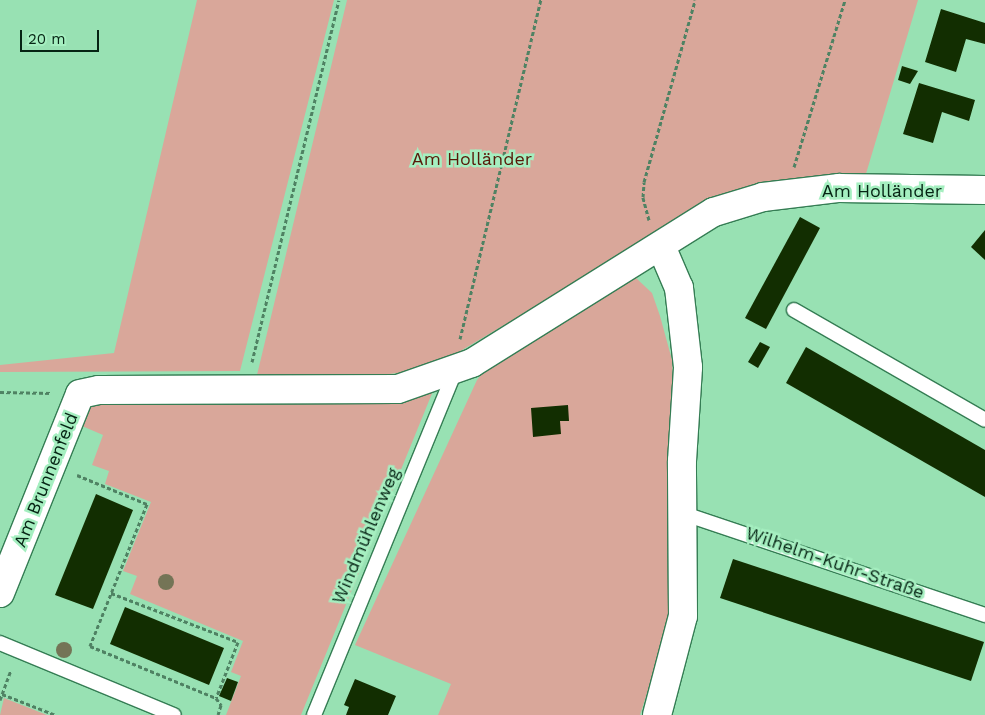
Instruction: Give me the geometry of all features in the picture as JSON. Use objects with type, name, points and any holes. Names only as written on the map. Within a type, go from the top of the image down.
[{"type":"street","name":"Am Holländer","points":[[80,394],[245,389],[398,389],[456,372],[714,212],[786,194],[839,188],[985,190]]},
{"type":"street","points":[[657,715],[683,616],[687,342],[678,288],[661,246]]},
{"type":"street","name":"Am Brunnenfeld","points":[[0,593],[53,466],[80,394]]},
{"type":"lane","points":[[794,310],[985,420]]},
{"type":"lane","name":"Windmühlenweg","points":[[314,715],[456,372]]},
{"type":"lane","name":"Wilhelm-Kuhr-Straße","points":[[685,514],[985,615]]},
{"type":"lane","points":[[0,642],[174,715]]},
{"type":"path","points":[[245,389],[339,0]]},
{"type":"path","points":[[456,372],[462,328],[541,0]]},
{"type":"path","points":[[661,246],[645,211],[644,182],[695,0]]},
{"type":"path","points":[[786,194],[845,0]]},
{"type":"path","points":[[0,392],[80,394]]},
{"type":"path","points":[[53,466],[147,504],[90,646],[216,698],[221,705],[218,715]]},
{"type":"path","points":[[111,593],[238,642],[216,698]]},
{"type":"path","points":[[0,700],[18,650]]},
{"type":"path","points":[[2,694],[56,715]]},
{"type":"green space","points":[[197,0],[334,0],[240,371],[0,372],[0,365],[114,353]]},
{"type":"green space","name":"Am Holländer","points":[[347,0],[918,0],[865,177],[656,235],[452,356],[412,371],[367,377],[257,375]]},
{"type":"green space","points":[[636,278],[652,293],[660,316],[672,360],[674,396],[668,494],[673,611],[640,715],[438,715],[451,684],[355,645],[477,380],[489,365]]},
{"type":"green space","points":[[433,391],[301,715],[226,715],[241,676],[231,672],[243,641],[130,594],[137,576],[123,571],[151,502],[105,484],[109,471],[92,465],[103,435],[82,426],[88,404]]},
{"type":"green space","points":[[4,698],[47,715],[0,715]]},
{"type":"building","points":[[941,9],[985,23],[985,44],[966,39],[956,72],[925,62]]},
{"type":"building","points":[[902,66],[918,71],[910,84],[898,80]]},
{"type":"building","points":[[919,83],[975,100],[969,121],[942,112],[933,143],[903,134]]},
{"type":"building","points":[[800,217],[820,228],[766,329],[745,318]]},
{"type":"building","points":[[985,230],[985,260],[971,247]]},
{"type":"building","points":[[760,342],[770,347],[758,368],[748,362]]},
{"type":"building","points":[[806,347],[985,450],[985,497],[786,383]]},
{"type":"building","points":[[568,405],[569,421],[560,421],[561,434],[533,437],[531,408]]},
{"type":"building","points":[[96,494],[133,510],[93,609],[55,595]]},
{"type":"building","points":[[733,559],[984,642],[971,681],[720,598]]},
{"type":"building","points":[[125,607],[224,648],[209,685],[110,644]]},
{"type":"building","points":[[227,678],[238,682],[231,701],[219,696]]},
{"type":"building","points":[[355,679],[396,696],[388,715],[346,715],[349,707],[344,705]]}]
